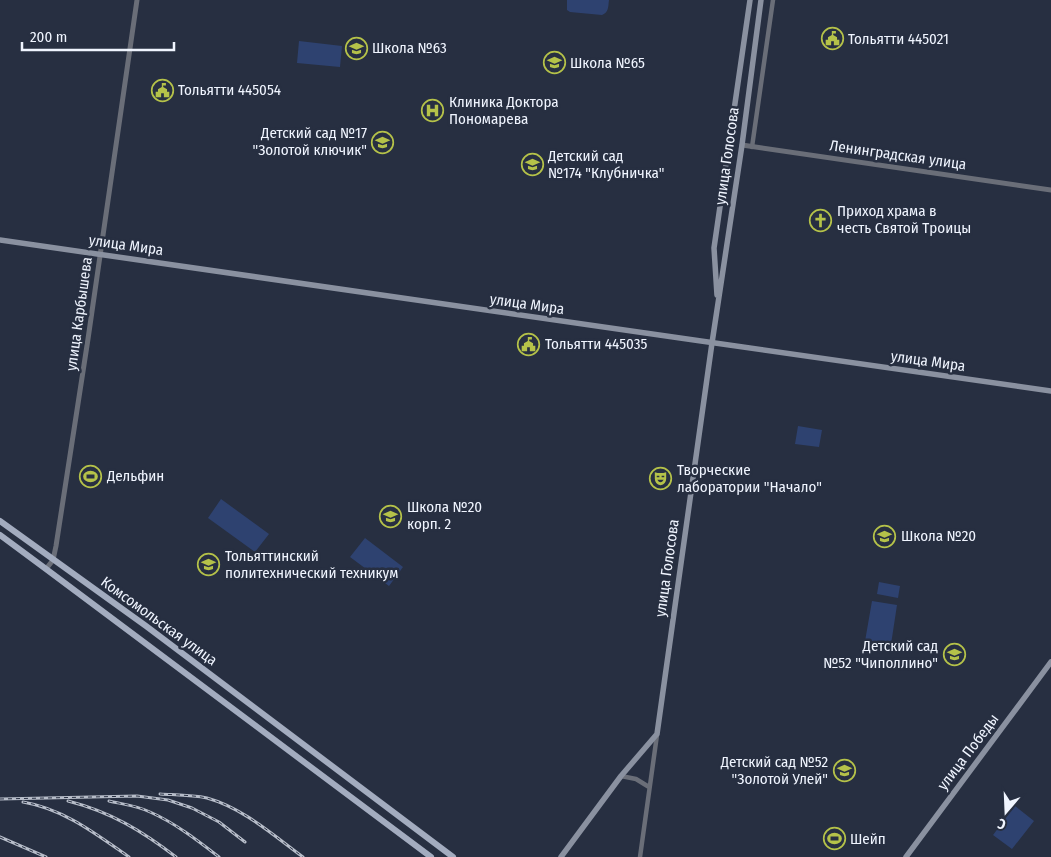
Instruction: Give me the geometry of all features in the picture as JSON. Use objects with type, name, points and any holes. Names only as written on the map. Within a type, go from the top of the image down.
[{"type":"main road","name":"улица Голосова","points":[[716,316],[717,289],[714,248],[750,0]]},
{"type":"main road","name":"улица Голосова","points":[[657,734],[712,343],[742,146],[761,0]]},
{"type":"main road","points":[[737,88],[742,84],[749,90]]},
{"type":"main road","name":"улица Мира","points":[[0,240],[1051,391]]},
{"type":"main road","points":[[714,248],[718,252],[726,250]]},
{"type":"main road","name":"Комсомольская улица","points":[[0,521],[146,626],[453,857]]},
{"type":"main road","name":"Комсомольская улица","points":[[0,536],[431,857]]},
{"type":"main road","name":"улица Победы","points":[[906,857],[1051,662]]},
{"type":"main road","points":[[561,857],[621,776],[657,734]]},
{"type":"main road","points":[[293,754],[301,743]]},
{"type":"main road","points":[[377,817],[385,806]]},
{"type":"street","name":"улица Карбышева","points":[[46,569],[53,560],[56,546],[137,0]]},
{"type":"street","points":[[752,147],[773,0]]},
{"type":"street","name":"Ленинградская улица","points":[[742,146],[1051,190]]},
{"type":"street","points":[[640,857],[657,734]]},
{"type":"street","points":[[621,776],[636,779],[649,787]]},
{"type":"shaded area","points":[[567,0],[609,0],[607,11],[602,15],[570,12],[567,10]]},
{"type":"shaded area","points":[[299,41],[342,46],[340,67],[297,63]]},
{"type":"shaded area","points":[[798,426],[822,430],[819,447],[795,444]]},
{"type":"shaded area","points":[[221,499],[269,534],[255,552],[208,518]]},
{"type":"shaded area","points":[[365,538],[403,567],[389,586],[350,557]]},
{"type":"shaded area","points":[[879,582],[900,586],[898,598],[877,594]]},
{"type":"shaded area","points":[[872,601],[897,605],[890,651],[864,647]]},
{"type":"shaded area","points":[[1015,806],[1034,821],[1012,849],[993,835]]},
{"type":"railway","points":[[160,794],[207,798],[233,808],[303,857]]},
{"type":"railway","points":[[0,799],[137,796],[168,800],[192,808],[219,822],[245,842]]},
{"type":"railway","points":[[68,801],[84,805],[125,823],[176,857]]},
{"type":"railway","points":[[109,801],[130,805],[159,816],[186,832],[219,857]]},
{"type":"railway","points":[[23,802],[38,805],[66,816],[92,831],[129,857]]},
{"type":"railway","points":[[0,837],[46,857]]},
{"type":"place","name":"Тольятти 445021","points":[[832,39]]},
{"type":"place","name":"Школа №63","points":[[356,48]]},
{"type":"place","name":"Школа №65","points":[[554,63]]},
{"type":"place","name":"Тольятти 445054","points":[[162,90]]},
{"type":"place","name":"Клиника Доктора Пономарева","points":[[433,111]]},
{"type":"place","name":"Детский сад №17 \"Золотой ключик\"","points":[[383,142]]},
{"type":"place","name":"Детский сад №174 \"Клубничка\"","points":[[532,165]]},
{"type":"place","name":"Приход храма в честь Святой Троицы","points":[[821,220]]},
{"type":"place","name":"Тольятти 445035","points":[[529,344]]},
{"type":"place","name":"Дельфин","points":[[91,476]]},
{"type":"place","name":"Творческие лаборатории \"Начало\"","points":[[661,479]]},
{"type":"place","name":"Школа №20 корп. 2","points":[[391,516]]},
{"type":"place","name":"Школа №20","points":[[885,536]]},
{"type":"place","name":"Тольяттинский политехнический техникум","points":[[209,565]]},
{"type":"place","name":"Детский сад №52 \"Чиполлино\"","points":[[954,655]]},
{"type":"place","name":"Детский сад №52 \"Золотой Улей\"","points":[[844,771]]},
{"type":"place","name":"Шейп","points":[[834,839]]}]
